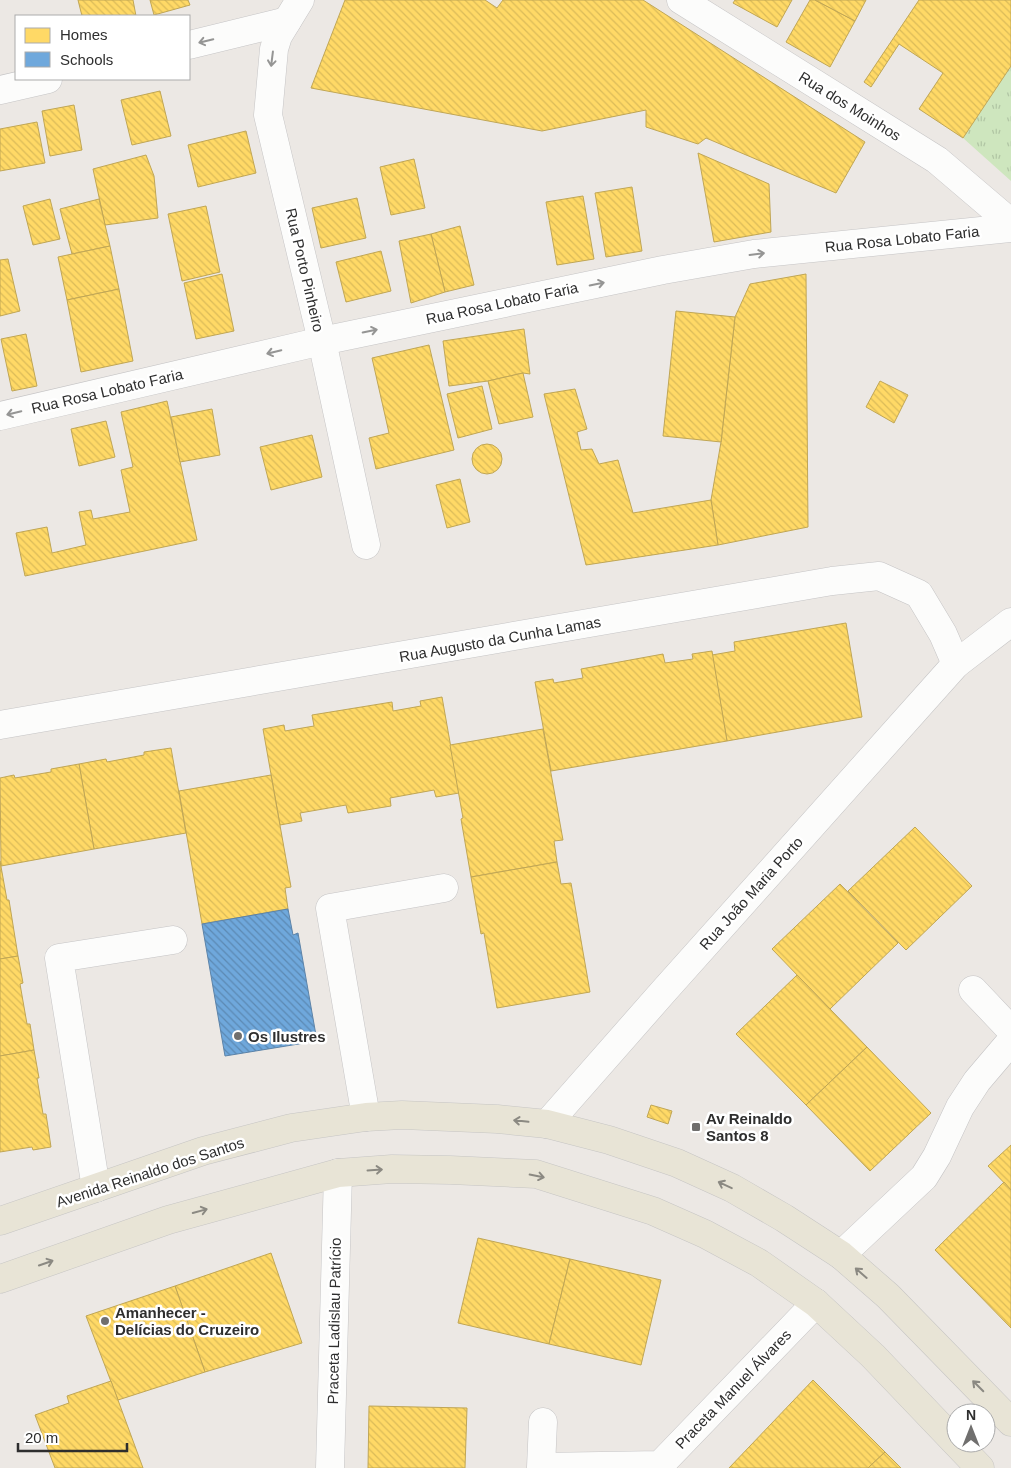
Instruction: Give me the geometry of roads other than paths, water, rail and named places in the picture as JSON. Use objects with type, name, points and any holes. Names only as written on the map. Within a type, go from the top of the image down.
[{"type":"main road","name":"Avenida Reinaldo dos Santos","points":[[0,1221],[212,1149],[291,1128],[366,1117],[402,1115],[453,1116],[547,1124],[608,1140],[677,1163],[739,1192],[784,1218],[841,1256],[888,1296],[1011,1422]]},
{"type":"main road","points":[[0,1279],[168,1220],[338,1173],[392,1169],[536,1174],[653,1211],[705,1234],[759,1263],[816,1303],[873,1356],[980,1468]]},
{"type":"street","name":"Rua dos Moinhos","points":[[681,0],[937,160],[1011,223]]},
{"type":"street","points":[[190,45],[294,10]]},
{"type":"street","name":"Rua Porto Pinheiro","points":[[294,10],[278,36],[274,49],[268,115],[322,341],[366,545]]},
{"type":"street","points":[[0,90],[44,80]]},
{"type":"street","name":"Rua Rosa Lobato Faria","points":[[0,416],[322,341],[664,270],[754,254],[1011,228]]},
{"type":"street","name":"Rua Augusto da Cunha Lamas","points":[[0,725],[832,581],[880,576],[919,594],[943,634],[956,664]]},
{"type":"street","points":[[956,664],[1011,622]]},
{"type":"street","name":"Rua João Maria Porto","points":[[547,1124],[662,992],[956,664]]},
{"type":"street","points":[[366,1117],[330,908],[444,888]]},
{"type":"street","points":[[96,1188],[59,958],[173,940]]},
{"type":"street","points":[[973,990],[1011,1030]]},
{"type":"street","points":[[841,1256],[924,1177],[937,1156],[960,1107],[977,1080],[1011,1041]]},
{"type":"street","name":"Praceta Ladislau Patrício","points":[[330,1468],[338,1173]]},
{"type":"street","name":"Praceta Manuel Álvares","points":[[543,1422],[541,1467],[660,1465],[816,1303]]},
{"type":"place","name":"Os Ilustres","points":[[238,1036]]},
{"type":"place","name":"Av Reinaldo Santos 8","points":[[696,1127]]},
{"type":"place","name":"Amanhecer - Delícias do Cruzeiro","points":[[105,1321]]}]
